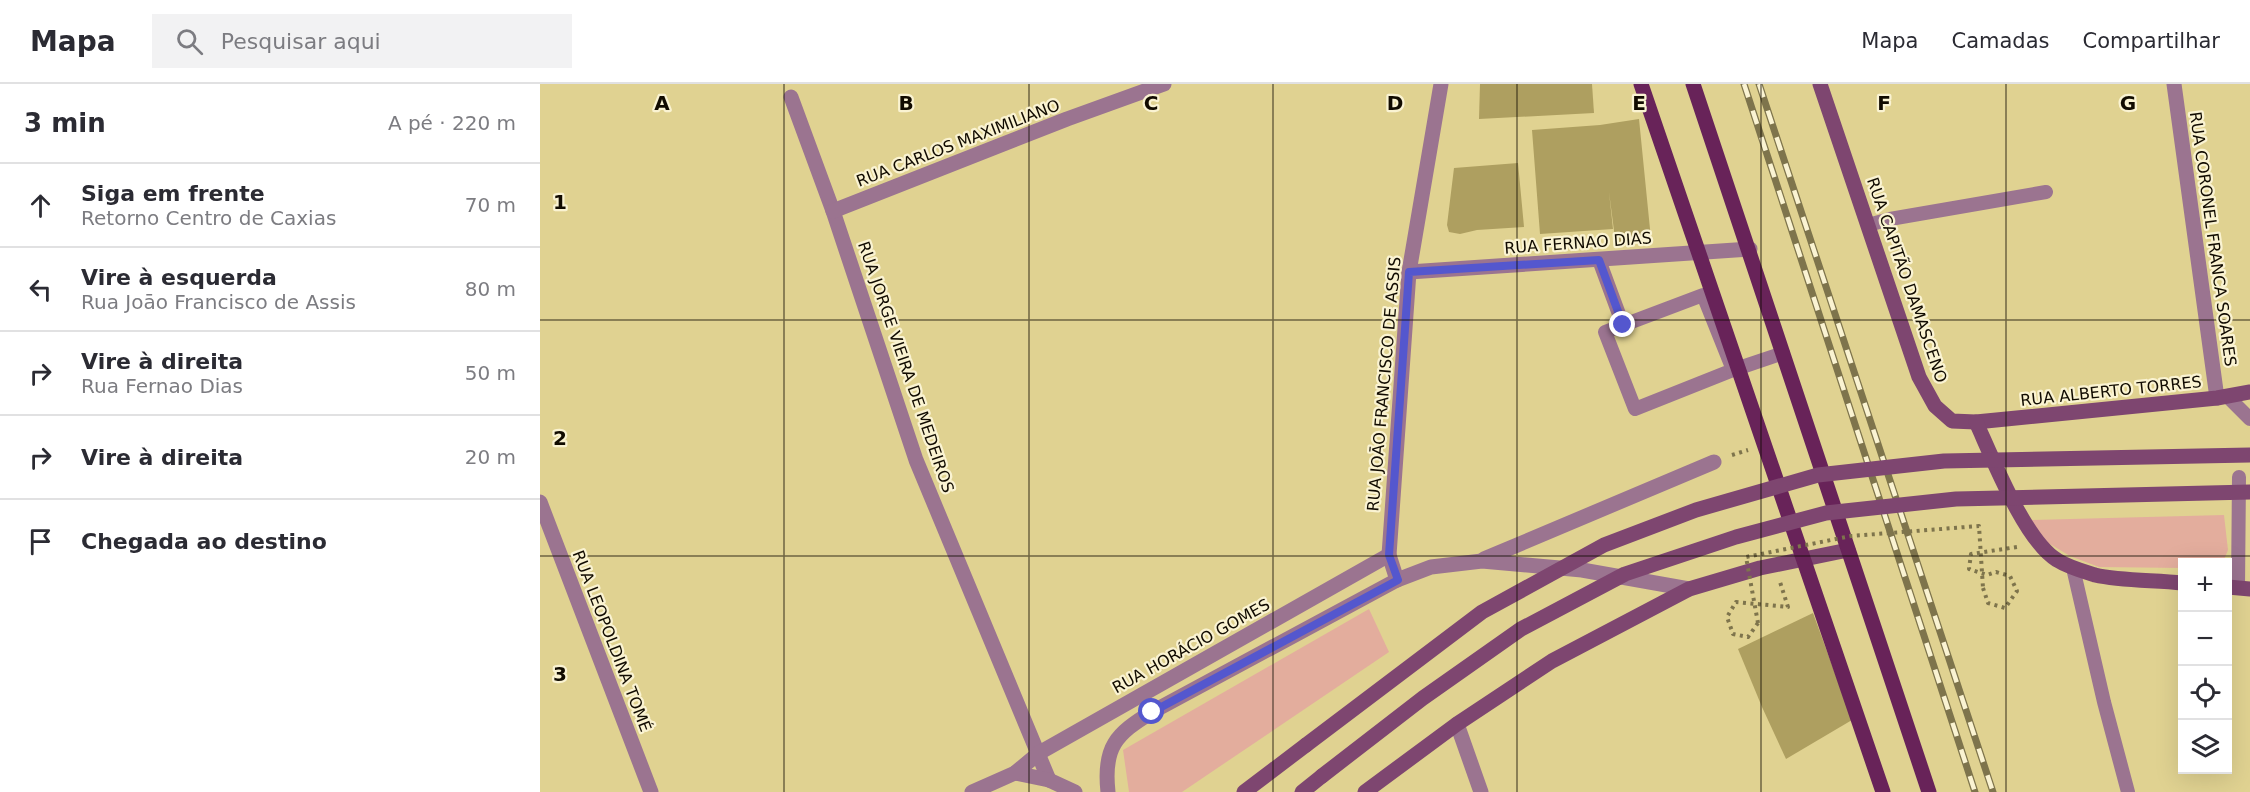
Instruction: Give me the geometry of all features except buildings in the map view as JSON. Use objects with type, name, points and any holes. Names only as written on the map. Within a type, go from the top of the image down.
[{"type":"main road","points":[[1641,84],[1699,253],[1735,369],[1883,792]]},
{"type":"main road","points":[[1693,84],[1750,249],[1929,792]]},
{"type":"main road","name":"RUA CAPITÃO DAMASCENO","points":[[1820,84],[1919,377],[1935,406],[1952,421],[1976,422]]},
{"type":"main road","name":"RUA ALBERTO TORRES","points":[[1976,422],[2222,398],[2250,392]]},
{"type":"main road","points":[[1976,422],[2009,493],[2039,543],[2055,559],[2073,568],[2097,575],[2178,583]]},
{"type":"main road","points":[[1244,792],[1482,612],[1604,545],[1696,510],[1818,475],[1944,461],[2250,455]]},
{"type":"main road","points":[[1302,792],[1423,698],[1521,629],[1625,574],[1736,537],[1826,513],[1956,499],[2250,492]]},
{"type":"main road","points":[[1365,792],[1457,724],[1551,661],[1689,589],[1775,565],[1848,550]]},
{"type":"street","name":"RUA CARLOS MAXIMILIANO","points":[[833,211],[1067,119],[1164,84]]},
{"type":"street","name":"RUA JOĀO FRANCISCO DE ASSIS","points":[[1398,580],[1389,555],[1409,272],[1441,84]]},
{"type":"street","name":"RUA CORONEL FRANCA SOARES","points":[[2174,84],[2222,398]]},
{"type":"street","name":"RUA JORGE VIEIRA DE MEDEIROS","points":[[791,97],[833,211],[916,460],[1049,780]]},
{"type":"street","name":"RUA FERNAO DIAS","points":[[1409,272],[1750,249]]},
{"type":"street","points":[[1482,561],[1714,462]]},
{"type":"street","name":"RUA LEOPOLDINA TOMÉ","points":[[540,502],[651,792]]},
{"type":"street","name":"RUA HORÁCIO GOMES","points":[[972,792],[1015,773],[1039,753],[1389,555]]},
{"type":"street","points":[[1108,792],[1108,753],[1125,728],[1398,580],[1431,567],[1482,561],[1582,570],[1689,589]]},
{"type":"street","points":[[1457,724],[1481,792]]},
{"type":"street","points":[[1015,773],[1049,780],[1075,792]]},
{"type":"lane","points":[[1868,225],[1890,219],[2046,192]]},
{"type":"lane","points":[[1599,260],[1623,325]]},
{"type":"lane","points":[[1735,369],[1703,295],[1605,332],[1635,409],[1735,369],[1783,353]]},
{"type":"lane","points":[[2222,398],[2250,419]]},
{"type":"lane","points":[[2239,477],[2239,588]]},
{"type":"lane","points":[[2073,568],[2104,702],[2128,792]]},
{"type":"path","points":[[1714,462],[1762,444]]},
{"type":"path","points":[[1775,565],[1788,607],[1736,602],[1727,617],[1733,634],[1748,637],[1758,623],[1746,557],[1851,536],[1979,526],[1983,588],[1988,603],[2005,608],[2017,591],[2010,576],[1996,572],[1987,575],[1969,569],[1971,555],[2039,543]]},
{"type":"shaded area","points":[[2224,515],[2228,550],[2225,558],[2178,558],[2178,568],[2099,567],[2070,556],[2040,538],[2031,520]]},
{"type":"shaded area","points":[[1369,609],[1389,652],[1182,792],[1129,792],[1123,750]]},
{"type":"railway","points":[[1744,84],[1975,792]]},
{"type":"railway","points":[[1759,84],[1993,792]]},
{"type":"route","points":[[1152,712],[1398,580],[1389,555],[1409,272],[1599,260],[1623,325]]}]
